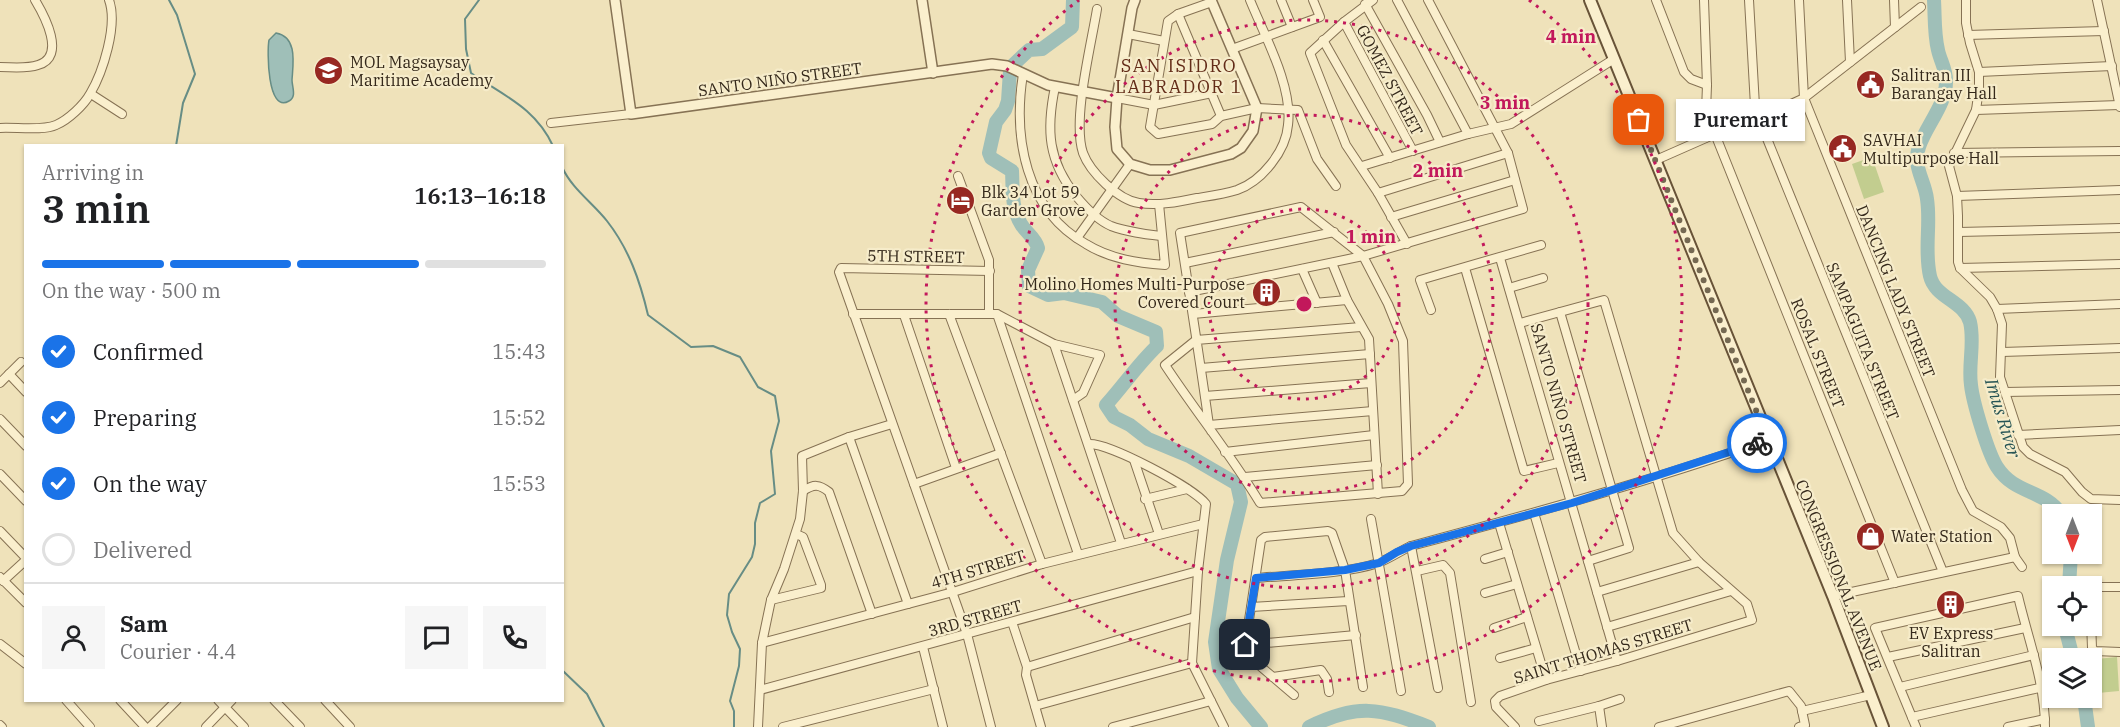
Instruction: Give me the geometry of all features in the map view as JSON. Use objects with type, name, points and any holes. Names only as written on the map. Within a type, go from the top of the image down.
[{"type":"main road","name":"CONGRESSIONAL AVENUE","points":[[1590,0],[1833,596],[1883,727]]},
{"type":"street","points":[[0,67],[36,66],[49,57],[51,32],[35,0]]},
{"type":"street","points":[[0,128],[49,128],[58,125],[82,105],[91,94],[111,42],[112,8],[109,0]]},
{"type":"street","points":[[551,123],[631,114],[615,0]]},
{"type":"street","points":[[922,0],[933,73]]},
{"type":"street","points":[[1135,0],[1117,98],[1114,138],[1117,149],[1130,164],[1150,170],[1170,170],[1231,154],[1241,148],[1253,132],[1257,108],[1211,1],[1178,14],[1168,21],[1150,127],[1158,134],[1212,124],[1221,116],[1257,108],[1298,110],[1317,159],[1336,186]]},
{"type":"street","points":[[1097,9],[1079,118],[1083,153],[1090,168],[1111,189],[1136,203],[1159,204],[1239,189],[1258,177],[1271,163],[1282,145],[1288,125],[1287,101],[1279,71],[1250,0]]},
{"type":"street","points":[[1281,0],[1292,27]]},
{"type":"street","points":[[1232,49],[1320,17],[1314,0]]},
{"type":"street","points":[[1397,0],[1468,134]]},
{"type":"street","points":[[1189,292],[1363,256],[1523,209],[1508,153],[1496,126],[1428,0]]},
{"type":"street","points":[[1656,0],[1684,72],[1691,79],[1707,85]]},
{"type":"street","points":[[1704,0],[1707,85],[1705,138]]},
{"type":"street","name":"SAMPAGUITA STREET","points":[[1749,0],[1755,106],[1759,119],[1943,572]]},
{"type":"street","name":"DANCING LADY STREET","points":[[1799,0],[1804,98],[1962,490],[1973,511],[2001,527],[2010,538],[2015,557],[2022,567]]},
{"type":"street","points":[[1847,0],[1850,62]]},
{"type":"street","points":[[1894,0],[1895,27]]},
{"type":"street","points":[[1966,0],[1968,35],[1979,72],[1979,89],[1976,110],[1949,166],[1957,196],[1958,262],[1960,268],[1990,297],[1997,309],[2001,324],[2000,378],[2023,447],[2030,454],[2065,472],[2091,499],[2120,500]]},
{"type":"street","points":[[1976,110],[2120,106],[2097,0]]},
{"type":"street","points":[[1407,244],[1362,166],[1346,145],[1310,56],[1311,51],[1369,2],[1440,142]]},
{"type":"street","points":[[1656,160],[1715,134],[1759,119],[1804,98],[1921,7]]},
{"type":"street","points":[[1178,14],[1221,116]]},
{"type":"street","name":"GOMEZ STREET","points":[[1344,22],[1413,151]]},
{"type":"street","points":[[1968,35],[2104,31]]},
{"type":"street","points":[[1128,34],[1164,40]]},
{"type":"street","points":[[1323,40],[1390,158]]},
{"type":"street","points":[[1362,166],[1496,126],[1511,124],[1614,59]]},
{"type":"street","name":"SANTO NIÑO STREET","points":[[631,114],[992,64],[1007,66],[1021,73]]},
{"type":"street","points":[[1979,72],[2112,66]]},
{"type":"street","points":[[1159,204],[1165,265],[1137,262],[1113,256],[1085,244],[1060,225],[1038,195],[1026,165],[1018,114],[1021,73],[1055,87],[1154,105],[1212,93]]},
{"type":"street","points":[[1055,87],[1050,109],[1049,129],[1055,162],[1065,182],[1093,215],[1110,225],[1135,233],[1161,236]]},
{"type":"street","points":[[91,94],[122,114]]},
{"type":"street","name":"ROSAL STREET","points":[[1715,134],[1895,583]]},
{"type":"street","points":[[1954,153],[2120,151]]},
{"type":"street","points":[[1378,193],[1508,153]]},
{"type":"street","points":[[1077,238],[1130,164]]},
{"type":"street","points":[[958,176],[989,260],[993,314],[1078,554]]},
{"type":"street","points":[[1392,217],[1515,180]]},
{"type":"street","points":[[1957,196],[2120,190]]},
{"type":"street","points":[[1210,428],[1197,340],[1180,233],[1301,207],[1363,256],[1388,304],[1403,341],[1408,484],[1402,491],[1260,503],[1245,477],[1225,452],[1165,365],[1197,340],[1361,327]]},
{"type":"street","points":[[1959,232],[2120,228]]},
{"type":"street","points":[[1185,263],[1334,232]]},
{"type":"street","points":[[1431,310],[1420,280],[1541,245]]},
{"type":"street","name":"SANTO NIÑO STREET","points":[[1500,258],[1617,661]]},
{"type":"street","points":[[1332,263],[1347,300],[1369,339],[1378,494]]},
{"type":"street","points":[[1960,268],[2120,264]]},
{"type":"street","name":"5TH STREET","points":[[854,314],[839,276],[841,268],[990,271]]},
{"type":"street","points":[[1465,268],[1524,471],[1558,463]]},
{"type":"street","points":[[1302,269],[1317,303]]},
{"type":"street","points":[[1509,288],[1543,278]]},
{"type":"street","points":[[1192,314],[1347,300]]},
{"type":"street","points":[[1520,323],[1604,300],[1673,533],[1699,562],[1731,591]]},
{"type":"street","points":[[1997,309],[2120,304]]},
{"type":"street","points":[[1560,312],[1629,548],[1588,561]]},
{"type":"street","points":[[991,727],[967,634],[854,314],[993,314],[1054,344],[1100,355],[1083,393],[1073,400]]},
{"type":"street","points":[[948,314],[1042,564]]},
{"type":"street","points":[[904,315],[956,468]]},
{"type":"street","points":[[1054,344],[1121,543]]},
{"type":"street","points":[[2002,352],[2120,348]]},
{"type":"street","points":[[1201,368],[1370,354]]},
{"type":"street","points":[[0,383],[21,362]]},
{"type":"street","points":[[9,374],[24,390]]},
{"type":"street","points":[[1205,396],[1371,383]]},
{"type":"street","points":[[2005,392],[2120,390]]},
{"type":"street","points":[[1210,428],[1373,411]]},
{"type":"street","points":[[0,419],[24,444]]},
{"type":"street","points":[[758,727],[762,643],[771,600],[800,519],[804,491],[802,456],[849,436],[892,424]]},
{"type":"street","points":[[2018,435],[2120,430]]},
{"type":"street","points":[[1225,452],[1374,435]]},
{"type":"street","points":[[849,436],[908,604]]},
{"type":"street","points":[[1256,578],[1345,570],[1379,563],[1411,546],[1572,503],[1768,440]]},
{"type":"street","points":[[1089,444],[1103,446],[1134,460],[1186,489],[1206,504],[1198,571],[1192,663],[1224,727]]},
{"type":"street","points":[[914,484],[1000,453]]},
{"type":"street","points":[[1134,460],[1145,499],[1159,534]]},
{"type":"street","points":[[1245,477],[1377,465]]},
{"type":"street","points":[[0,474],[24,499]]},
{"type":"street","points":[[804,491],[813,485],[821,485],[829,492],[872,614]]},
{"type":"street","points":[[1145,499],[1186,489]]},
{"type":"street","points":[[1534,513],[1581,671]]},
{"type":"street","points":[[1371,519],[1401,691]]},
{"type":"street","points":[[1499,523],[1546,680]]},
{"type":"street","name":"4TH STREET","points":[[762,643],[953,592],[1078,554],[1203,524]]},
{"type":"street","points":[[0,531],[24,557]]},
{"type":"street","points":[[1294,695],[1253,660],[1245,645],[1261,540],[1265,537],[1328,531],[1334,536],[1345,570],[1363,687]]},
{"type":"street","points":[[771,600],[820,588],[821,585],[803,537],[796,534]]},
{"type":"street","points":[[1411,546],[1438,688]]},
{"type":"street","points":[[1485,558],[1508,552]]},
{"type":"street","points":[[1833,596],[2015,557]]},
{"type":"street","points":[[24,561],[2,579],[24,601]]},
{"type":"street","points":[[1597,592],[1699,562]]},
{"type":"street","points":[[1417,571],[1443,566],[1450,573],[1471,702]]},
{"type":"street","name":"3RD STREET","points":[[760,690],[1198,571]]},
{"type":"street","points":[[1485,593],[1517,584]]},
{"type":"street","points":[[2102,588],[2120,587]]},
{"type":"street","points":[[1607,627],[1731,591]]},
{"type":"street","name":"SAINT THOMAS STREET","points":[[1515,727],[1496,707],[1495,701],[1500,696],[1546,680],[1752,621],[1747,604],[1731,591]]},
{"type":"street","points":[[1916,727],[1875,628],[2018,596],[2034,655],[2045,723],[2008,727]]},
{"type":"street","points":[[1251,607],[1348,601]]},
{"type":"street","points":[[1027,667],[1195,617]]},
{"type":"street","points":[[1494,628],[1527,617]]},
{"type":"street","points":[[1012,622],[1027,667],[1026,675],[1041,727]]},
{"type":"street","points":[[1888,657],[2025,628]]},
{"type":"street","points":[[1245,645],[1356,635]]},
{"type":"street","points":[[2092,636],[2092,648],[2095,651],[2120,652]]},
{"type":"street","points":[[0,644],[24,662]]},
{"type":"street","points":[[923,647],[943,727]]},
{"type":"street","points":[[1500,658],[1536,648]]},
{"type":"street","points":[[1900,687],[2034,655]]},
{"type":"street","points":[[1035,706],[1192,663]]},
{"type":"street","points":[[1274,677],[1321,670],[1327,678],[1329,692]]},
{"type":"street","points":[[1912,717],[2040,688]]},
{"type":"street","points":[[783,727],[934,689]]},
{"type":"street","points":[[1659,727],[1789,691],[1802,709],[1805,725],[1799,727]]},
{"type":"street","points":[[1802,709],[1870,692]]},
{"type":"street","points":[[1539,721],[1620,699]]},
{"type":"street","points":[[1113,727],[1211,701]]},
{"type":"street","points":[[68,702],[90,727]]},
{"type":"street","points":[[122,702],[145,727]]},
{"type":"street","points":[[150,727],[173,702]]},
{"type":"street","points":[[220,702],[244,727]]},
{"type":"street","points":[[206,727],[230,702]]},
{"type":"street","points":[[276,702],[300,727]]},
{"type":"street","points":[[327,702],[350,727]]},
{"type":"street","points":[[1599,706],[1602,727]]},
{"type":"green space","points":[[1872,157],[1884,192],[1864,199],[1852,164]]},
{"type":"green space","points":[[2117,657],[2119,691],[2102,693],[2102,658]]},
{"type":"water","points":[[276,33],[288,40],[293,52],[293,94],[289,101],[282,103],[272,90],[268,56],[269,40]]},
{"type":"waterway","points":[[169,0],[177,15],[195,74],[183,103],[176,144]]},
{"type":"waterway","points":[[479,0],[465,19],[466,49],[471,73],[517,103],[537,121],[552,144]]},
{"type":"waterway","points":[[1073,0],[1072,27],[1042,49],[1029,50],[1013,65],[1010,71],[1008,101],[1005,110],[996,122],[989,153],[991,158],[1012,171],[1013,198],[1018,218],[1038,248],[1028,270],[1029,286],[1048,295],[1064,293],[1102,302],[1118,316],[1156,332],[1157,346],[1106,405],[1114,417],[1130,425],[1148,439],[1189,456],[1237,484],[1241,502],[1227,560],[1215,642],[1219,669],[1237,698],[1261,727]]},
{"type":"waterway","name":"Imus River","points":[[1934,0],[1936,38],[1946,80],[1940,106],[1922,139],[1917,154],[1918,167],[1927,199],[1930,276],[1938,290],[1962,309],[1970,322],[1972,393],[1993,460],[2012,483],[2051,504]]},
{"type":"waterway","points":[[564,171],[577,189],[607,221],[622,243],[637,278],[648,315],[691,347],[713,346],[740,357],[758,387],[775,396],[779,421],[771,451],[775,494],[760,503],[755,523],[755,544],[752,557],[729,594],[727,615],[740,649],[739,666],[730,701],[734,711],[734,727]]},
{"type":"waterway","name":"Imus River","points":[[2070,564],[2070,576]]},
{"type":"waterway","name":"Imus River","points":[[2067,636],[2070,648]]},
{"type":"waterway","points":[[564,672],[587,694],[604,727]]},
{"type":"waterway","name":"Imus River","points":[[2085,708],[2088,727]]},
{"type":"waterway","points":[[1309,727],[1326,719],[1355,711],[1382,712],[1429,727]]},
{"type":"way so far","points":[[1639,120],[1768,440],[1757,443]]},
{"type":"place","name":"MOL Magsaysay Maritime Academy","points":[[329,71]]},
{"type":"place","name":"Salitran III Barangay Hall","points":[[1870,84]]},
{"type":"place","name":"Puremart","points":[[1639,120]]},
{"type":"place","name":"SAVHAI Multipurpose Hall","points":[[1842,149]]},
{"type":"place","name":"Blk 34 Lot 59 Garden Grove","points":[[960,201]]},
{"type":"place","name":"Molino Homes Multi-Purpose Covered Court","points":[[1266,293]]},
{"type":"place","name":"Water Station","points":[[1870,536]]},
{"type":"place","name":"EV Express Salitran","points":[[1951,605]]},
{"type":"district","name":"SAN ISIDRO LABRADOR 1","points":[[1179,76]]},
{"type":"route","points":[[1245,645],[1256,578],[1345,570],[1379,563],[1411,546],[1572,503],[1757,443]]}]
